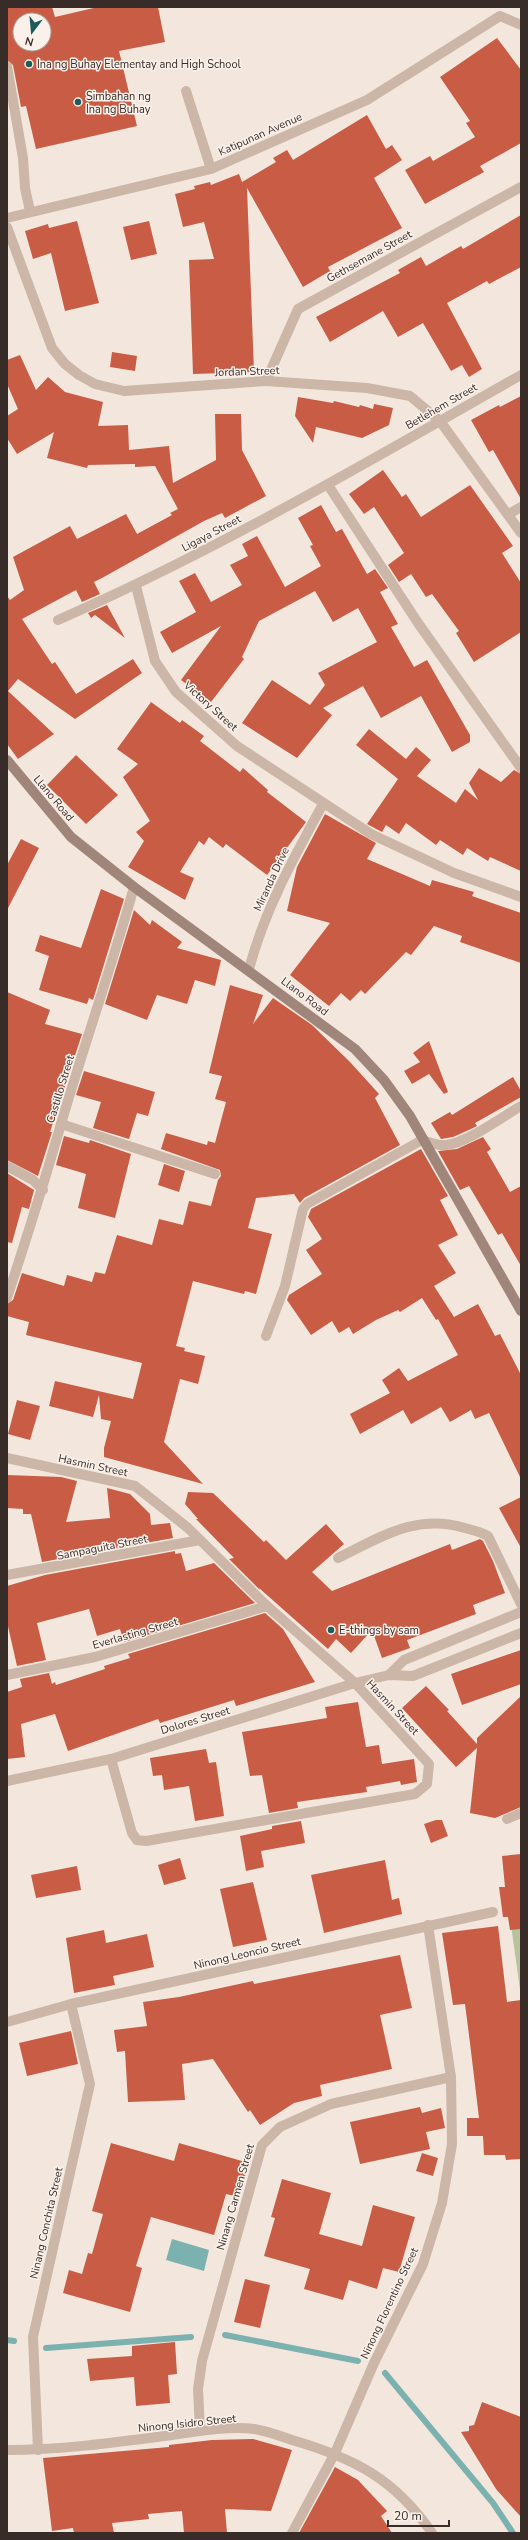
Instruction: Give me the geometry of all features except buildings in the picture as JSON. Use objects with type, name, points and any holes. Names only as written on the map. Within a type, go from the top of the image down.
[{"type":"main road","name":"Llano Road","points":[[7,760],[71,837],[134,887],[249,969],[355,1049],[388,1086],[410,1116],[422,1140],[521,1312]]},
{"type":"street","name":"Katipunan Avenue","points":[[7,218],[30,211],[210,169],[366,100],[500,16],[521,25]]},
{"type":"street","points":[[7,66],[23,158],[25,188],[30,211]]},
{"type":"street","points":[[186,91],[210,169]]},
{"type":"street","name":"Gethsemane Street","points":[[266,380],[298,309],[521,187]]},
{"type":"street","name":"Jordan Street","points":[[7,227],[52,348],[65,364],[79,375],[95,384],[124,391],[266,380],[367,388],[410,396],[440,421],[521,532]]},
{"type":"street","name":"Betlehem Street","points":[[372,459],[521,375]]},
{"type":"street","name":"Ligaya Street","points":[[58,620],[136,586],[328,485],[372,459]]},
{"type":"street","points":[[328,485],[418,623],[521,768]]},
{"type":"street","points":[[509,514],[521,507]]},
{"type":"street","name":"Victory Street","points":[[136,586],[155,661],[176,692],[237,746],[323,804],[372,834],[454,873],[521,897]]},
{"type":"street","name":"Miranda Drive","points":[[249,969],[256,943],[280,883],[323,804]]},
{"type":"street","name":"Castillo Street","points":[[7,1298],[43,1190],[61,1124],[110,970],[134,887]]},
{"type":"street","points":[[266,1336],[285,1286],[302,1209],[307,1204],[422,1140],[436,1145],[447,1145],[474,1135],[521,1106]]},
{"type":"street","points":[[61,1124],[215,1174]]},
{"type":"street","points":[[7,1166],[33,1180],[43,1190]]},
{"type":"street","name":"Hasmin Street","points":[[7,1458],[135,1486],[200,1540],[267,1606],[355,1683],[429,1764],[426,1784],[415,1794],[146,1841],[137,1840],[132,1833],[111,1759]]},
{"type":"street","points":[[338,1558],[401,1528],[422,1522],[453,1524],[488,1536],[521,1604]]},
{"type":"street","name":"Sampaguita Street","points":[[7,1575],[200,1540]]},
{"type":"street","name":"Everlasting Street","points":[[7,1675],[95,1658],[267,1606]]},
{"type":"street","name":"Dolores Street","points":[[389,1674],[404,1660],[521,1612]]},
{"type":"street","name":"Dolores Street","points":[[7,1781],[111,1759],[355,1683],[389,1674],[413,1676],[521,1633]]},
{"type":"street","points":[[507,1819],[521,1813]]},
{"type":"street","name":"Ninong Leoncio Street","points":[[7,2022],[71,2004],[493,1912]]},
{"type":"street","name":"Ninong Florentino Street","points":[[292,2533],[335,2453],[374,2363],[423,2264],[442,2203],[452,2144],[451,2077],[428,1925]]},
{"type":"street","name":"Ninang Conchita Street","points":[[38,2450],[33,2337],[90,2084],[71,2004]]},
{"type":"street","name":"Ninang Carmen Street","points":[[200,2431],[198,2389],[202,2361],[262,2145],[280,2127],[331,2104],[451,2077]]},
{"type":"street","name":"Ninong Isidro Street","points":[[7,2450],[38,2450],[200,2431],[254,2429],[335,2453],[363,2466],[383,2480],[418,2512],[432,2533]]},
{"type":"green space","points":[[521,1924],[521,1997],[511,1925]]},
{"type":"water","points":[[172,2239],[209,2250],[204,2271],[166,2260]]},
{"type":"waterway","points":[[225,2335],[358,2361]]},
{"type":"waterway","points":[[46,2348],[191,2337]]},
{"type":"waterway","points":[[7,2340],[14,2341]]},
{"type":"waterway","points":[[385,2373],[493,2503],[513,2533]]},
{"type":"place","name":"Ina ng Buhay Elementay and High School","points":[[29,64]]},
{"type":"place","name":"Simbahan ng Ina ng Buhay","points":[[78,102]]},
{"type":"place","name":"E-things by sam","points":[[331,1630]]}]
